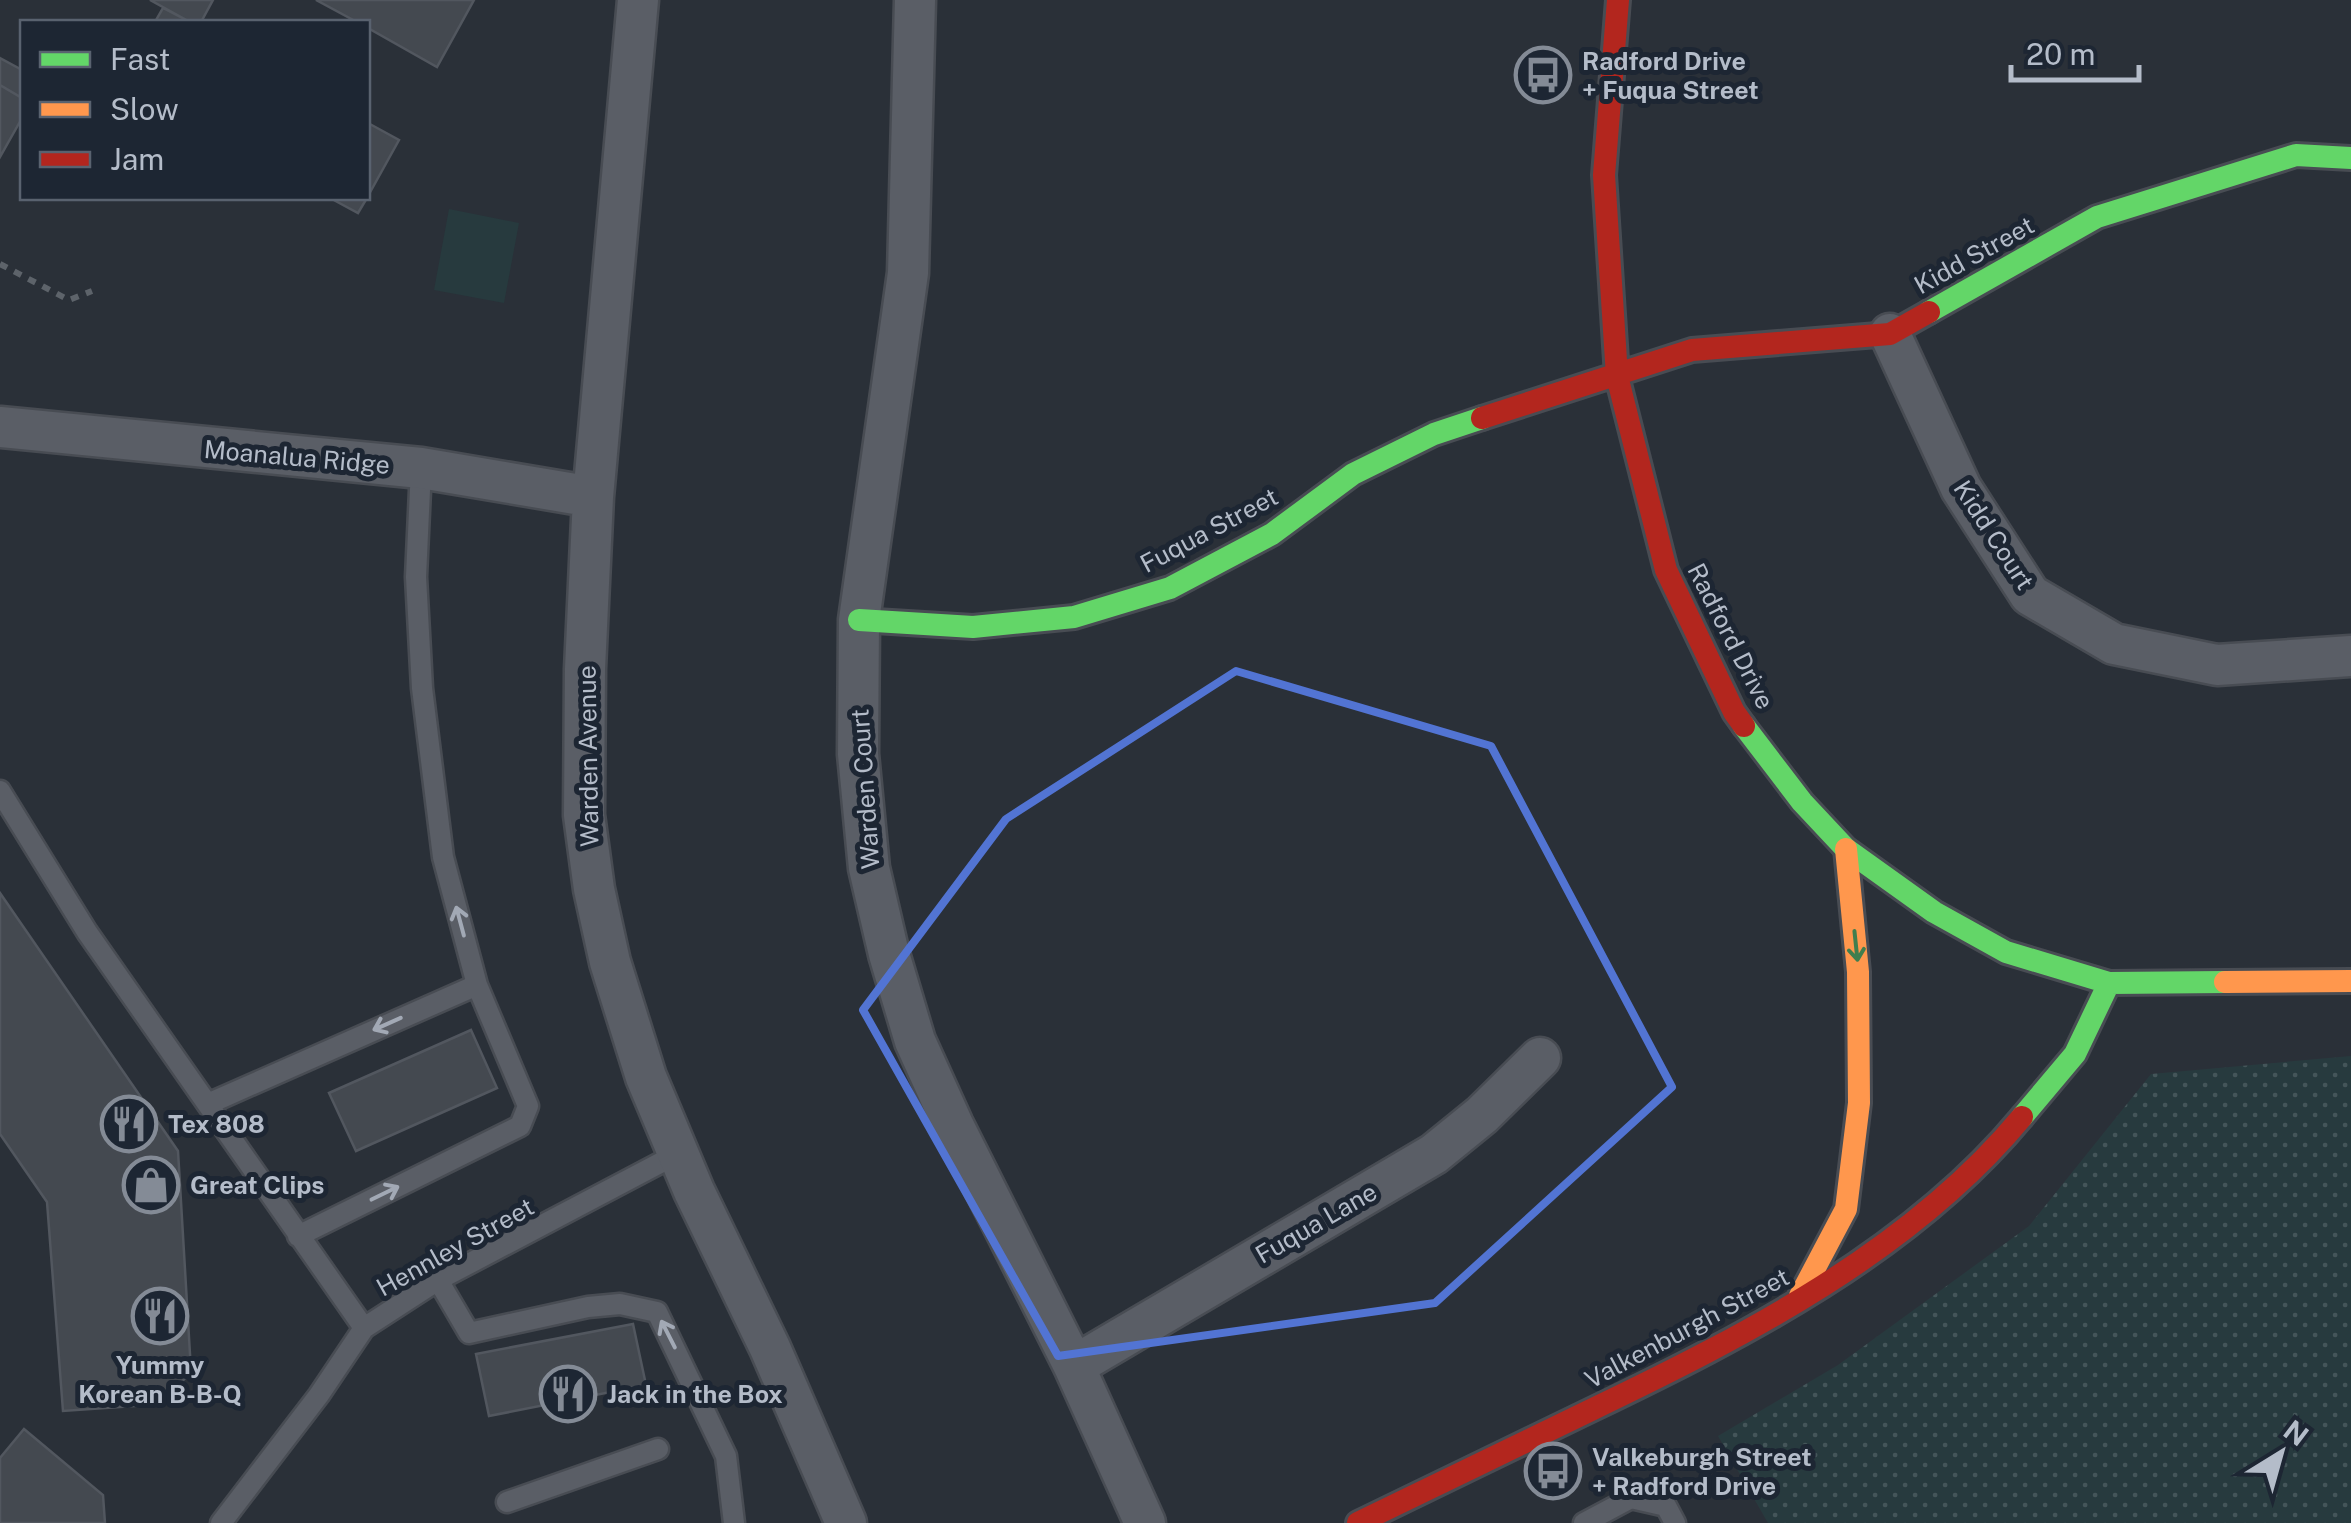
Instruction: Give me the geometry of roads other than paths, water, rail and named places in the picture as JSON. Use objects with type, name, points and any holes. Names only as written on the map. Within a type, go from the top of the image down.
[{"type":"street","name":"Warden Avenue","points":[[638,0],[593,497],[584,688],[584,815],[591,870],[610,962],[646,1077],[846,1523]]},
{"type":"street","name":"Warden Court","points":[[915,0],[908,273],[859,620],[858,754],[869,868],[889,954],[916,1042],[953,1125],[1074,1366],[1145,1523]]},
{"type":"street","name":"Radford Drive","points":[[1618,0],[1604,175],[1617,376],[1666,570],[1734,712],[1802,802],[1846,849],[1934,912],[2006,952],[2109,983],[2351,980]]},
{"type":"street","name":"Kidd Street","points":[[1617,376],[1692,350],[1890,334],[2097,217],[2296,155],[2351,158]]},
{"type":"street","name":"Kidd Court","points":[[1890,334],[1961,488],[2030,594],[2114,644],[2200,662],[2217,665],[2351,656]]},
{"type":"street","name":"Fuqua Street","points":[[859,620],[973,627],[1007,624],[1074,616],[1170,588],[1272,534],[1353,474],[1434,434],[1617,376]]},
{"type":"street","name":"Moanalua Ridge","points":[[0,427],[420,468],[593,497]]},
{"type":"street","points":[[1796,1304],[1846,1209],[1860,1103],[1858,972],[1846,849]]},
{"type":"street","name":"Valkenburgh Street","points":[[1358,1523],[1704,1356],[1796,1304],[1920,1218],[1987,1160],[2074,1054],[2109,983]]},
{"type":"street","name":"Fuqua Lane","points":[[1074,1366],[1434,1154],[1482,1116],[1540,1058]]},
{"type":"lane","points":[[298,1236],[520,1126],[528,1106],[476,985],[443,856],[421,670],[416,577],[420,468]]},
{"type":"lane","points":[[0,790],[87,932],[210,1102],[364,1328]]},
{"type":"lane","points":[[210,1102],[476,985]]},
{"type":"lane","name":"Hennley Street","points":[[220,1523],[320,1394],[364,1328],[438,1280],[679,1153]]},
{"type":"lane","points":[[438,1280],[469,1333],[604,1305],[620,1304],[657,1312],[726,1456],[734,1523]]},
{"type":"lane","points":[[507,1502],[658,1449]]},
{"type":"lane","points":[[1584,1523],[1631,1498],[1666,1506],[1674,1523]]},
{"type":"lane","points":[[1398,1502],[1410,1523]]},
{"type":"place","name":"Radford Drive + Fuqua Street","points":[[1543,75]]},
{"type":"place","name":"Tex 808","points":[[129,1124]]},
{"type":"place","name":"Great Clips","points":[[151,1185]]},
{"type":"place","name":"Yummy Korean B-B-Q","points":[[160,1316]]},
{"type":"place","name":"Jack in the Box","points":[[568,1394]]},
{"type":"place","name":"Valkeburgh Street + Radford Drive","points":[[1553,1471]]}]
